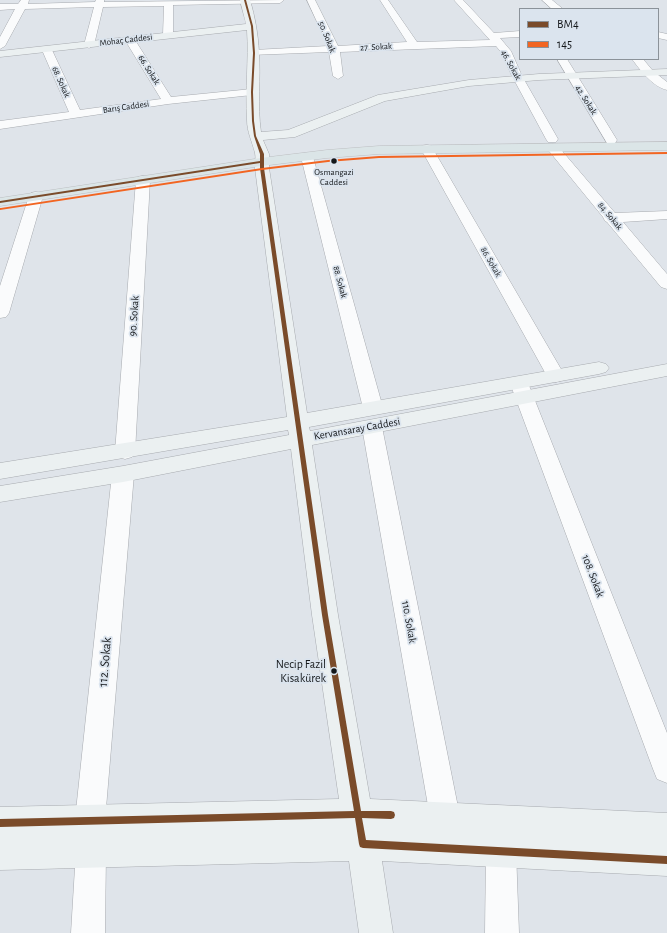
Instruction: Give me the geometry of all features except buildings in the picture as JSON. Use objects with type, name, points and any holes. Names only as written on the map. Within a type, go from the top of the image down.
[{"type":"main road","points":[[0,202],[143,180],[262,158],[307,157],[379,150],[552,144],[611,140],[667,140]]},
{"type":"main road","points":[[0,193],[390,141],[667,146]]},
{"type":"street","points":[[0,7],[23,3],[280,0]]},
{"type":"street","name":"50. Sokak","points":[[311,0],[334,49],[338,76]]},
{"type":"street","points":[[384,0],[414,45]]},
{"type":"street","name":"46. Sokak","points":[[458,0],[506,51],[518,78],[552,144]]},
{"type":"street","points":[[546,0],[557,8]]},
{"type":"street","points":[[168,35],[169,1]]},
{"type":"street","points":[[245,1],[252,26],[254,53],[252,92],[255,136],[262,158],[324,615],[376,933]]},
{"type":"street","points":[[89,45],[99,2]]},
{"type":"street","points":[[0,46],[23,3]]},
{"type":"street","name":"Mohaç Caddesi","points":[[0,54],[47,50],[252,26]]},
{"type":"street","name":"27. Sokak","points":[[254,53],[414,45],[494,39],[519,34]]},
{"type":"street","name":"66. Sokak","points":[[130,40],[168,101]]},
{"type":"street","name":"68. Sokak","points":[[47,50],[75,113]]},
{"type":"street","name":"42. Sokak","points":[[563,60],[611,140]]},
{"type":"street","points":[[638,60],[649,73],[667,87]]},
{"type":"street","points":[[255,136],[290,134],[382,98],[469,83],[518,78],[667,72]]},
{"type":"street","name":"Barış Caddesi","points":[[0,125],[75,113],[252,92]]},
{"type":"street","name":"84. Sokak","points":[[552,144],[610,218],[667,284]]},
{"type":"street","name":"86. Sokak","points":[[427,149],[556,376]]},
{"type":"street","name":"88. Sokak","points":[[307,157],[373,418]]},
{"type":"street","name":"90. Sokak","points":[[124,463],[143,180]]},
{"type":"street","points":[[0,313],[36,196]]},
{"type":"street","points":[[610,218],[667,215]]},
{"type":"street","name":"Kervansaray Caddesi","points":[[522,390],[556,376],[667,355]]},
{"type":"street","name":"Kervansaray Caddesi","points":[[0,494],[124,463],[299,430],[373,418],[522,390],[667,370]]},
{"type":"street","name":"108. Sokak","points":[[522,390],[667,769]]},
{"type":"street","name":"110. Sokak","points":[[373,418],[444,817]]},
{"type":"street","name":"Kervansaray Caddesi","points":[[0,471],[124,463]]},
{"type":"street","name":"112. Sokak","points":[[88,933],[91,851],[90,820],[124,463]]},
{"type":"street","points":[[0,854],[91,851],[360,829],[444,817],[667,829]]},
{"type":"street","points":[[0,823],[90,820],[360,829],[501,851],[667,860]]},
{"type":"street","points":[[501,851],[502,933]]},
{"type":"transit line","name":"BM4","points":[[245,0],[252,26],[254,53],[252,92],[255,136],[262,154],[262,168],[325,615],[363,844],[667,860]]},
{"type":"transit line","name":"145","points":[[1,209],[262,169],[328,161],[379,157],[667,153]]},
{"type":"transit line","name":"BM4","points":[[0,202],[261,162]]},
{"type":"transit line","name":"BM4","points":[[0,823],[357,814],[391,815]]},
{"type":"place","name":"Osmangazi Caddesi","points":[[334,161]]},
{"type":"place","name":"Necip Fazil Kisakürek","points":[[334,671]]}]
